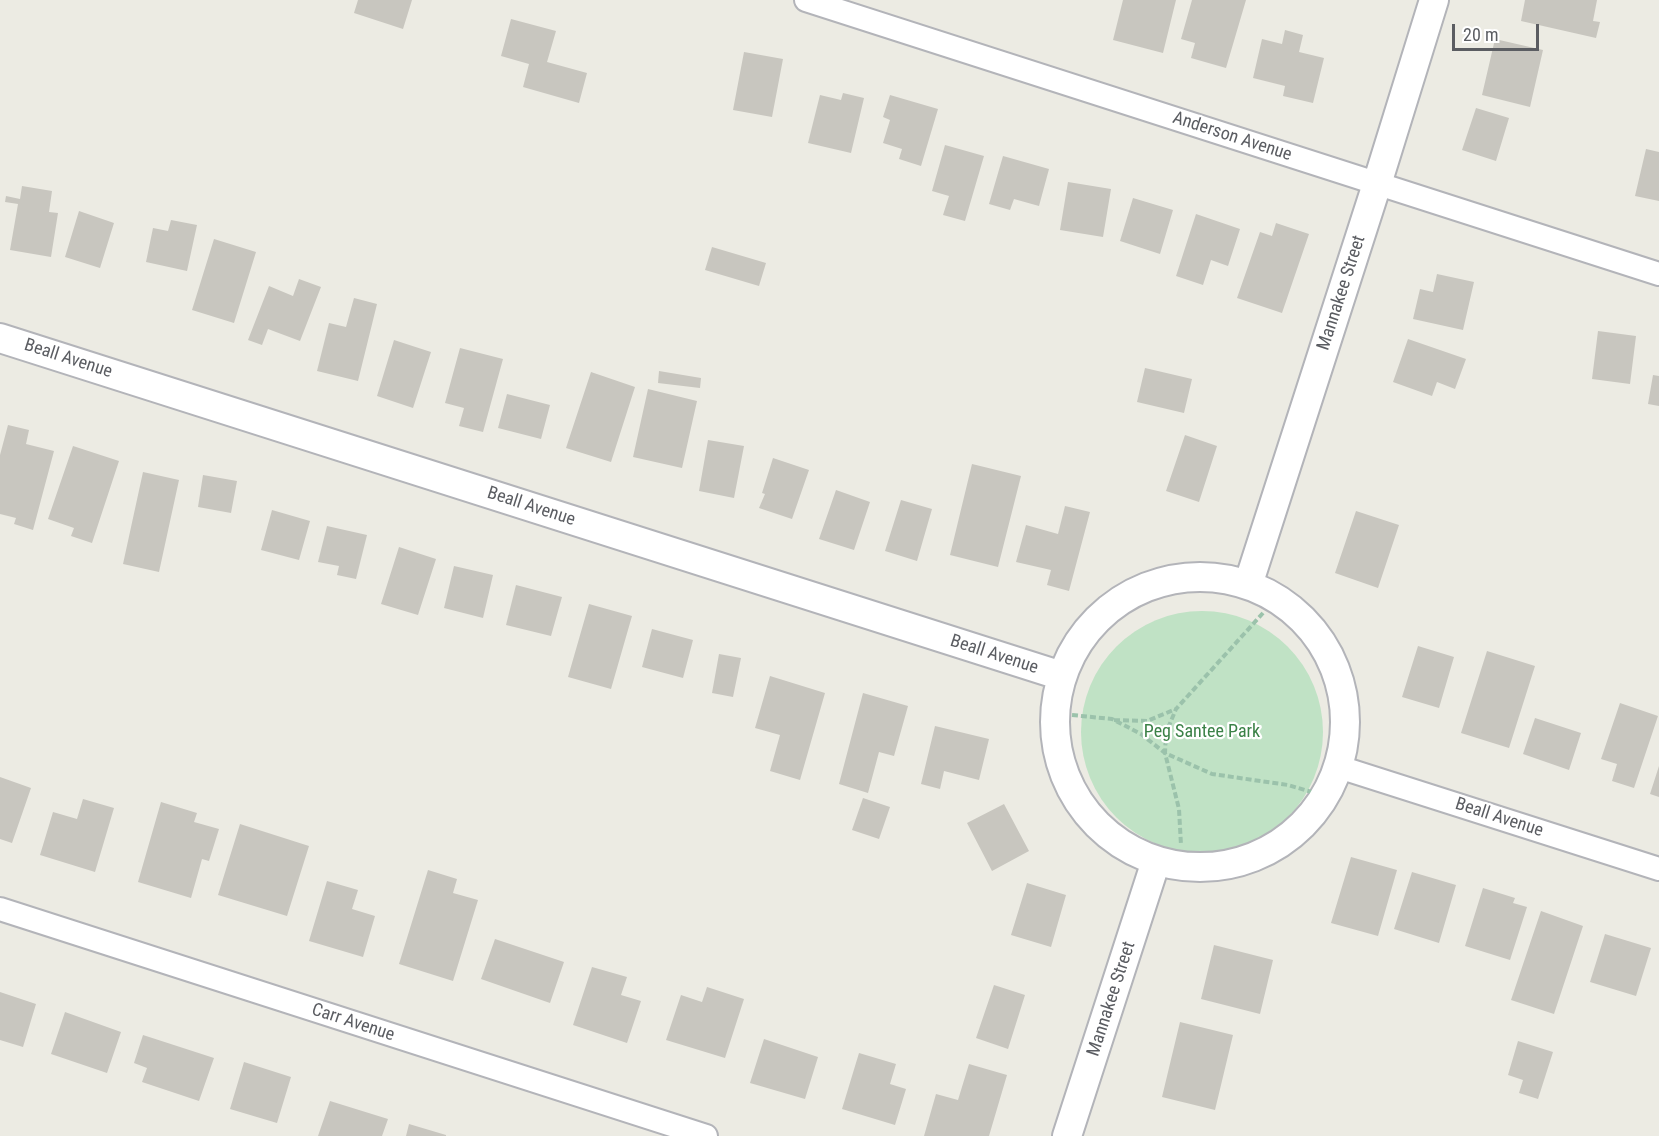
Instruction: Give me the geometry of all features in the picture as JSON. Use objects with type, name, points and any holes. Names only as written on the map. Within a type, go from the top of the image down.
[{"type":"street","name":"Anderson Avenue","points":[[806,0],[1659,273]]},
{"type":"street","name":"Mannakee Street","points":[[1248,585],[1434,0]]},
{"type":"street","name":"Beall Avenue","points":[[0,338],[1062,676]]},
{"type":"street","points":[[1202,577],[1248,585],[1288,606],[1319,638],[1339,678],[1346,722],[1339,767],[1319,807],[1287,840],[1246,861],[1201,868],[1115,841],[1082,808],[1061,767],[1054,722],[1062,676],[1083,636],[1116,604],[1157,584],[1202,577]]},
{"type":"street","name":"Beall Avenue","points":[[1339,767],[1659,869]]},
{"type":"street","name":"Mannakee Street","points":[[1067,1136],[1169,858]]},
{"type":"street","name":"Carr Avenue","points":[[0,909],[706,1136]]},
{"type":"path","points":[[1169,858],[1179,808],[1165,753],[1166,733],[1176,709],[1263,613]]},
{"type":"path","points":[[1072,715],[1147,721],[1176,709]]},
{"type":"path","points":[[1112,719],[1141,734],[1165,753],[1212,774],[1288,785],[1315,793]]},
{"type":"green space","name":"Peg Santee Park","points":[[1190,611],[1214,611],[1237,616],[1259,625],[1288,646],[1303,665],[1314,686],[1321,708],[1323,732],[1321,756],[1314,778],[1303,799],[1288,818],[1259,839],[1237,848],[1214,853],[1190,853],[1167,848],[1145,839],[1125,826],[1108,809],[1095,789],[1086,767],[1081,744],[1081,720],[1086,697],[1095,675],[1108,655],[1125,638],[1145,625],[1167,616]]},
{"type":"building","points":[[358,0],[412,0],[403,29],[354,13]]},
{"type":"building","points":[[1123,0],[1176,0],[1163,53],[1113,40]]},
{"type":"building","points":[[1192,0],[1246,0],[1226,68],[1191,58],[1195,43],[1181,39]]},
{"type":"building","points":[[1525,0],[1597,0],[1593,21],[1600,22],[1596,38],[1521,21]]},
{"type":"building","points":[[511,19],[556,31],[547,62],[587,73],[579,103],[523,87],[529,64],[501,56]]},
{"type":"building","points":[[1285,30],[1303,35],[1299,52],[1324,58],[1313,103],[1283,96],[1285,86],[1253,78],[1262,39],[1282,44]]},
{"type":"building","points":[[1495,39],[1543,50],[1530,107],[1482,95]]},
{"type":"building","points":[[744,52],[783,59],[772,117],[733,110]]},
{"type":"building","points":[[843,93],[864,98],[851,153],[808,143],[820,95],[841,100]]},
{"type":"building","points":[[890,95],[938,109],[921,166],[899,159],[902,149],[883,143],[890,120],[883,117]]},
{"type":"building","points":[[1476,108],[1509,118],[1496,161],[1462,150]]},
{"type":"building","points":[[945,145],[984,156],[965,221],[943,215],[949,196],[932,191]]},
{"type":"building","points":[[1646,149],[1659,152],[1659,201],[1635,196]]},
{"type":"building","points":[[1003,156],[1049,169],[1039,206],[1014,199],[1010,210],[989,204]]},
{"type":"building","points":[[1068,182],[1111,189],[1103,237],[1060,230]]},
{"type":"building","points":[[22,186],[52,191],[49,212],[58,213],[51,257],[10,250],[18,204],[5,202],[6,196],[20,199]]},
{"type":"building","points":[[1133,198],[1173,210],[1160,254],[1120,241]]},
{"type":"building","points":[[79,211],[114,223],[100,268],[65,257]]},
{"type":"building","points":[[1196,214],[1240,229],[1228,266],[1211,260],[1203,285],[1176,276]]},
{"type":"building","points":[[171,220],[197,225],[187,271],[146,262],[153,228],[168,231]]},
{"type":"building","points":[[1276,223],[1309,234],[1282,313],[1237,298],[1260,232],[1272,236]]},
{"type":"building","points":[[214,239],[256,252],[234,323],[192,310]]},
{"type":"building","points":[[712,247],[766,263],[759,286],[705,270]]},
{"type":"building","points":[[1437,274],[1474,282],[1463,330],[1413,319],[1420,289],[1433,292]]},
{"type":"building","points":[[299,279],[321,287],[300,341],[268,329],[262,345],[248,340],[269,286],[293,296]]},
{"type":"building","points":[[354,298],[377,304],[358,381],[317,371],[329,323],[346,327]]},
{"type":"building","points":[[1598,331],[1636,336],[1630,384],[1592,379]]},
{"type":"building","points":[[1408,339],[1466,359],[1455,389],[1437,382],[1432,396],[1393,382]]},
{"type":"building","points":[[394,340],[431,352],[413,408],[377,396]]},
{"type":"building","points":[[460,348],[503,359],[483,432],[459,426],[464,408],[445,403]]},
{"type":"building","points":[[1145,368],[1192,379],[1184,413],[1137,402]]},
{"type":"building","points":[[659,371],[701,378],[700,388],[658,383]]},
{"type":"building","points":[[591,372],[635,387],[611,462],[566,448]]},
{"type":"building","points":[[1653,375],[1659,376],[1659,406],[1648,404]]},
{"type":"building","points":[[648,389],[697,401],[682,468],[633,457]]},
{"type":"building","points":[[507,394],[550,405],[541,439],[498,428]]},
{"type":"building","points":[[8,425],[29,430],[26,444],[54,451],[33,530],[14,524],[16,518],[0,514],[0,455]]},
{"type":"building","points":[[1185,435],[1217,446],[1199,502],[1166,491]]},
{"type":"building","points":[[708,440],[744,446],[734,498],[699,491]]},
{"type":"building","points":[[73,446],[119,461],[92,543],[71,536],[74,528],[48,519]]},
{"type":"building","points":[[773,458],[809,470],[792,519],[759,508],[765,494],[762,493]]},
{"type":"building","points":[[972,464],[1021,476],[998,567],[950,555]]},
{"type":"building","points":[[143,472],[179,480],[159,572],[123,564]]},
{"type":"building","points":[[203,475],[237,481],[231,513],[198,507]]},
{"type":"building","points":[[836,490],[870,502],[854,550],[819,539]]},
{"type":"building","points":[[901,500],[932,509],[917,561],[885,551]]},
{"type":"building","points":[[1065,506],[1090,512],[1069,591],[1047,585],[1051,570],[1016,562],[1026,525],[1058,534]]},
{"type":"building","points":[[272,510],[310,521],[299,560],[261,550]]},
{"type":"building","points":[[1356,511],[1399,525],[1378,588],[1335,573]]},
{"type":"building","points":[[327,526],[367,535],[356,579],[337,575],[339,566],[318,562]]},
{"type":"building","points":[[399,547],[436,559],[418,615],[381,604]]},
{"type":"building","points":[[454,566],[493,575],[483,618],[444,608]]},
{"type":"building","points":[[516,585],[562,597],[551,636],[506,625]]},
{"type":"building","points":[[589,604],[632,616],[611,689],[568,677]]},
{"type":"building","points":[[652,629],[693,640],[683,678],[642,667]]},
{"type":"building","points":[[1418,646],[1454,657],[1439,708],[1402,697]]},
{"type":"building","points":[[1487,651],[1535,666],[1509,748],[1461,733]]},
{"type":"building","points":[[719,654],[741,658],[733,697],[712,693]]},
{"type":"building","points":[[770,676],[825,693],[800,780],[770,771],[780,735],[755,728]]},
{"type":"building","points":[[863,693],[908,706],[894,756],[879,752],[868,793],[839,784]]},
{"type":"building","points":[[1620,703],[1658,716],[1634,788],[1612,781],[1617,764],[1601,759]]},
{"type":"building","points":[[1535,718],[1581,733],[1569,770],[1523,754]]},
{"type":"building","points":[[935,726],[989,739],[979,780],[944,771],[940,789],[921,784]]},
{"type":"building","points":[[1659,766],[1659,797],[1650,794]]},
{"type":"building","points":[[0,777],[31,788],[12,843],[0,839]]},
{"type":"building","points":[[863,798],[890,807],[879,839],[852,830]]},
{"type":"building","points":[[83,799],[114,808],[95,872],[40,855],[53,812],[77,819]]},
{"type":"building","points":[[161,802],[197,813],[194,822],[219,829],[209,861],[202,859],[191,898],[138,882]]},
{"type":"building","points":[[1004,804],[1029,851],[992,871],[967,823]]},
{"type":"building","points":[[240,824],[309,846],[287,916],[218,895]]},
{"type":"building","points":[[1351,857],[1397,870],[1378,936],[1331,923]]},
{"type":"building","points":[[428,870],[457,879],[453,893],[478,900],[453,981],[399,964]]},
{"type":"building","points":[[1412,872],[1456,885],[1439,943],[1394,929]]},
{"type":"building","points":[[327,881],[358,890],[352,909],[375,916],[363,957],[309,941]]},
{"type":"building","points":[[1027,883],[1066,895],[1051,947],[1011,935]]},
{"type":"building","points":[[1483,888],[1515,898],[1513,903],[1527,907],[1510,960],[1465,946]]},
{"type":"building","points":[[1541,911],[1583,926],[1554,1014],[1511,1000]]},
{"type":"building","points":[[1605,934],[1651,948],[1636,996],[1590,982]]},
{"type":"building","points":[[495,939],[564,962],[550,1003],[481,979]]},
{"type":"building","points":[[1214,945],[1273,960],[1260,1014],[1201,999]]},
{"type":"building","points":[[592,967],[627,977],[621,995],[641,1001],[627,1043],[573,1025]]},
{"type":"building","points":[[994,985],[1025,995],[1008,1049],[976,1038]]},
{"type":"building","points":[[707,987],[744,999],[725,1058],[666,1040],[681,995],[702,1002]]},
{"type":"building","points":[[0,992],[36,1004],[23,1047],[0,1040]]},
{"type":"building","points":[[65,1012],[121,1032],[107,1073],[51,1054]]},
{"type":"building","points":[[1180,1022],[1233,1035],[1215,1110],[1162,1097]]},
{"type":"building","points":[[143,1035],[214,1058],[199,1101],[142,1082],[147,1068],[134,1063]]},
{"type":"building","points":[[764,1039],[818,1057],[805,1099],[750,1083]]},
{"type":"building","points":[[1518,1041],[1553,1052],[1538,1099],[1519,1093],[1523,1080],[1508,1075]]},
{"type":"building","points":[[859,1053],[896,1064],[890,1084],[906,1089],[895,1125],[842,1109]]},
{"type":"building","points":[[244,1062],[291,1077],[277,1123],[230,1109]]},
{"type":"building","points":[[969,1064],[1007,1075],[989,1136],[924,1136],[936,1094],[958,1100]]},
{"type":"building","points":[[330,1101],[388,1119],[382,1136],[318,1136]]},
{"type":"building","points":[[409,1124],[446,1135],[446,1136],[406,1136]]}]
